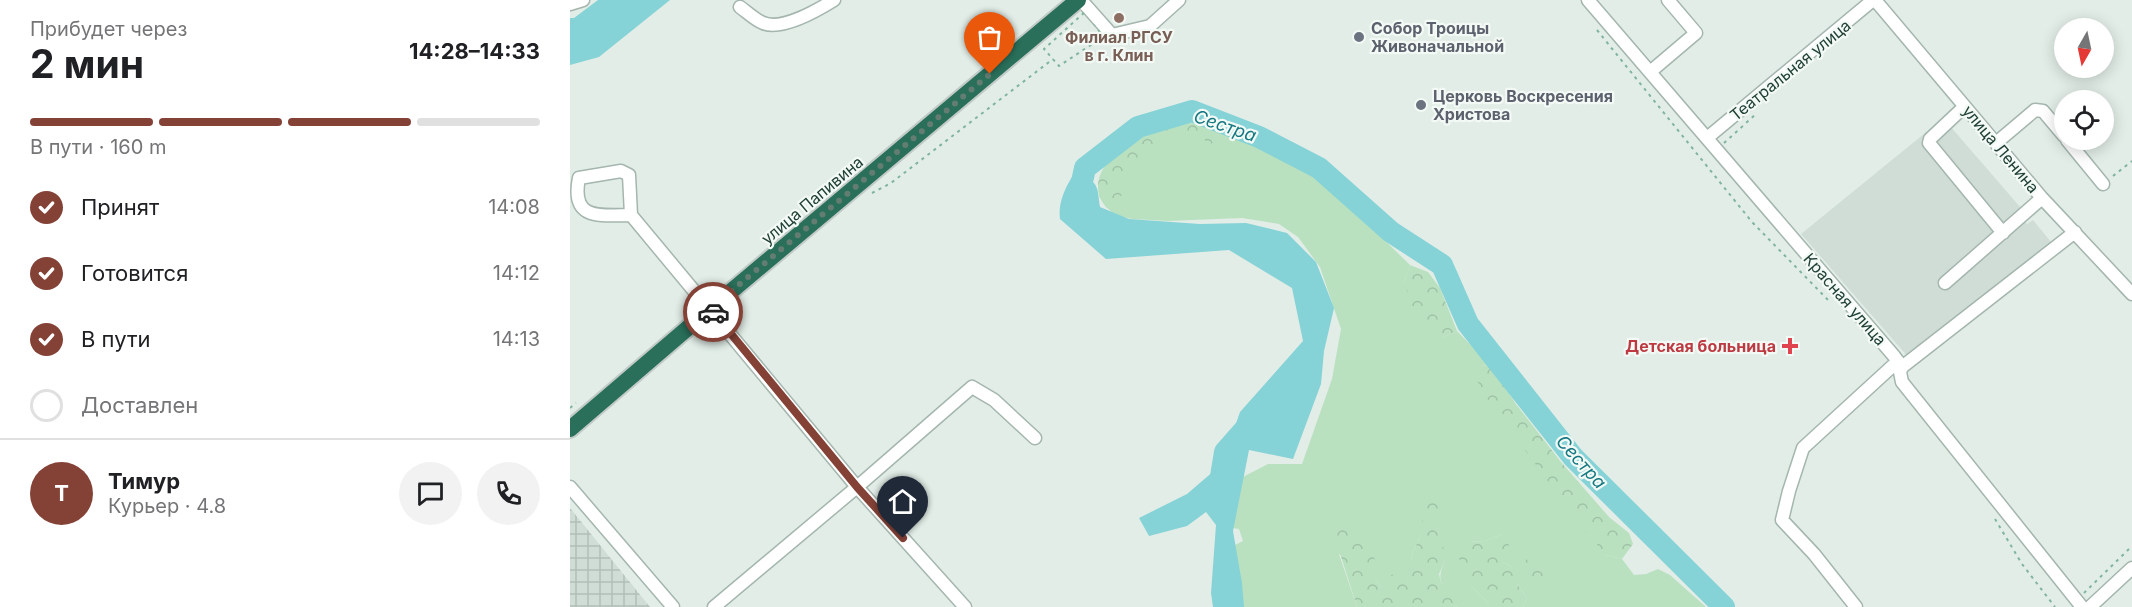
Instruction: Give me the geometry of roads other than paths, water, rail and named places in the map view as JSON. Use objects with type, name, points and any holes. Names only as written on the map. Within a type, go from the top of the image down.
[{"type":"highway","name":"улица Папивина","points":[[570,429],[1080,0]]},
{"type":"street","points":[[570,4],[583,0]]},
{"type":"street","points":[[740,7],[764,23],[775,25],[786,23],[834,0]]},
{"type":"street","points":[[1080,0],[1112,35],[1118,35],[1150,26],[1179,0]]},
{"type":"street","name":"Красная улица","points":[[1588,0],[1900,364],[1902,382],[2079,604]]},
{"type":"street","points":[[1650,72],[1696,33],[1664,0]]},
{"type":"street","name":"улица Ленина","points":[[1874,0],[2043,198],[2132,294]]},
{"type":"street","name":"Театральная улица","points":[[1707,138],[1874,0]]},
{"type":"street","points":[[1964,106],[1929,139],[1929,143],[2003,233]]},
{"type":"street","points":[[1996,143],[2035,110],[2043,111],[2054,124]]},
{"type":"street","points":[[2075,150],[2103,184]]},
{"type":"street","points":[[635,220],[592,215],[581,210],[576,204],[574,191],[579,178],[621,171],[629,175],[635,220],[857,487],[965,607]]},
{"type":"street","points":[[1945,284],[2043,198]]},
{"type":"street","points":[[1856,607],[1814,554],[1782,520],[1803,448],[1900,364],[2075,232]]},
{"type":"street","points":[[714,607],[972,387],[994,400],[1035,438]]},
{"type":"street","points":[[570,487],[673,607]]},
{"type":"street","points":[[2090,607],[2132,568]]},
{"type":"water","points":[[598,0],[670,0],[599,57],[570,65],[570,18],[574,18]]},
{"type":"water","points":[[1080,175],[1094,183],[1098,191],[1100,207],[1129,219],[1200,224],[1246,223],[1287,233],[1316,262],[1334,308],[1324,351],[1321,384],[1293,459],[1249,450],[1233,531],[1244,607],[1213,607],[1211,593],[1216,525],[1206,512],[1187,526],[1149,536],[1139,518],[1187,494],[1222,464],[1240,412],[1303,341],[1292,288],[1229,250],[1106,259],[1060,219],[1062,197],[1066,187],[1072,177]]},
{"type":"waterway","name":"Сестра","points":[[1077,205],[1085,168],[1138,127],[1192,111],[1259,137],[1319,168],[1391,232],[1442,265],[1468,324],[1573,457],[1724,607]]},
{"type":"waterway","name":"Сестра","points":[[1218,495],[1225,452],[1247,427]]},
{"type":"place","name":"Филиал РГСУ в г. Клин","points":[[1119,18]]},
{"type":"place","name":"Собор Троицы Живоначальной","points":[[1359,37]]},
{"type":"place","name":"Церковь Воскресения Христова","points":[[1421,105]]},
{"type":"place","name":"Детская больница","points":[[1790,346]]}]
